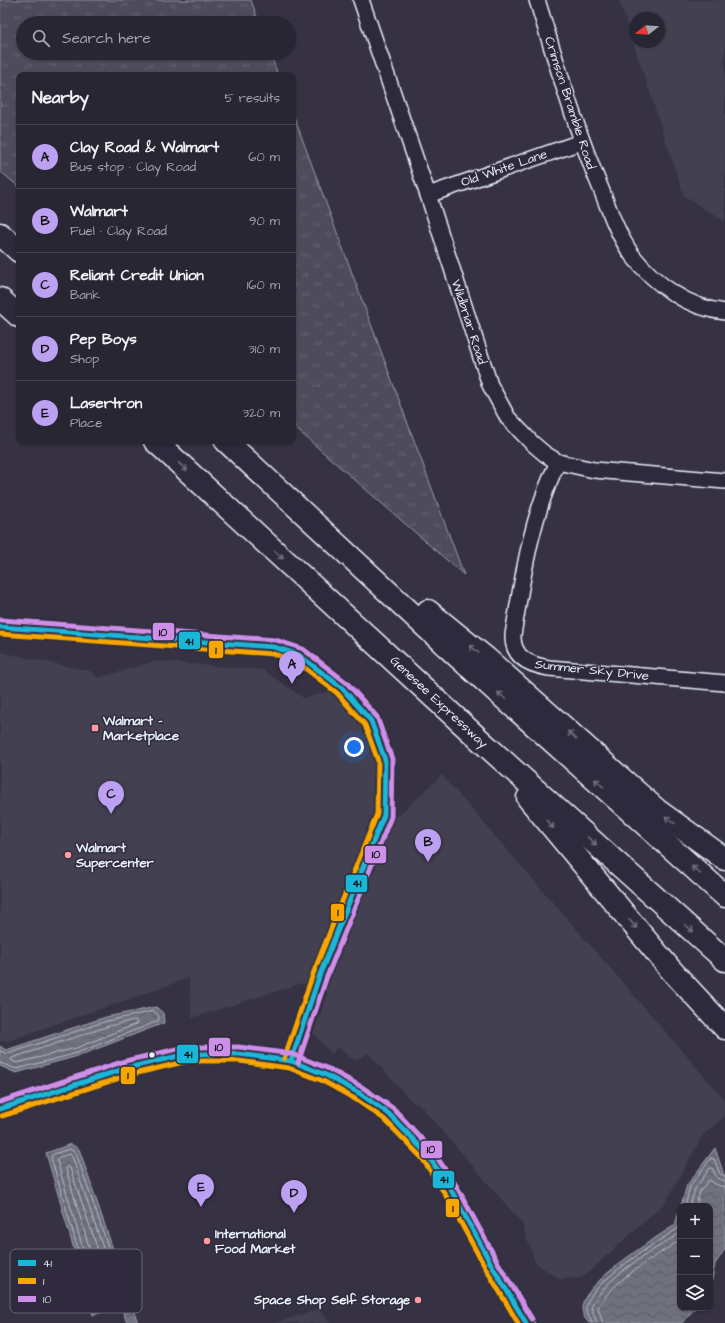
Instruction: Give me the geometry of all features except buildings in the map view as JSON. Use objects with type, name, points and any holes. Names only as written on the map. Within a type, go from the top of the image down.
[{"type":"highway","points":[[0,234],[16,248]]},
{"type":"highway","points":[[0,299],[16,313]]},
{"type":"highway","name":"Genesee Expressway","points":[[158,444],[480,740],[725,960]]},
{"type":"highway","points":[[229,444],[456,655],[725,896]]},
{"type":"highway","points":[[249,462],[487,659],[658,811],[725,859]]},
{"type":"highway","points":[[480,740],[671,970],[725,1028]]},
{"type":"street","name":"Wildbriar Road","points":[[361,0],[428,195],[490,385],[508,418],[519,431],[545,454],[558,462],[594,470],[725,481]]},
{"type":"street","name":"Crimson Bramble Road","points":[[537,0],[581,142],[622,238],[643,268],[671,292],[688,302],[725,312]]},
{"type":"street","name":"Old White Lane","points":[[428,195],[581,142]]},
{"type":"street","name":"Summer Sky Drive","points":[[558,462],[545,489],[529,544],[513,641],[520,657],[531,664],[549,668],[725,683]]},
{"type":"street","points":[[0,627],[274,647],[299,655],[313,664],[342,688],[371,721],[385,760],[384,815],[318,977],[291,1061]]},
{"type":"street","points":[[0,1108],[127,1068],[187,1054],[239,1054],[291,1061],[326,1075],[359,1093],[388,1114],[427,1154],[451,1190],[491,1264],[526,1323]]},
{"type":"shaded area","points":[[619,0],[725,0],[725,222],[684,196],[635,48],[665,48],[665,12],[629,12],[629,30]]},
{"type":"shaded area","points":[[0,652],[90,671],[98,678],[156,661],[263,670],[304,698],[331,691],[353,692],[391,766],[391,813],[393,816],[399,815],[442,775],[725,1100],[725,1116],[703,1135],[666,1202],[582,1278],[560,1279],[550,1273],[535,1262],[521,1222],[418,1103],[414,1104],[368,1053],[356,1060],[348,1057],[338,1047],[331,1054],[313,1033],[328,993],[303,983],[192,1018],[189,978],[8,1041],[0,1041]]},
{"type":"shaded area","points":[[319,1309],[330,1323],[274,1323]]},
{"type":"green space","points":[[0,0],[251,0],[257,16],[16,16],[16,60],[273,60],[277,72],[16,72],[16,184],[0,171]]},
{"type":"green space","points":[[296,122],[464,575],[296,429]]},
{"type":"water","points":[[156,1007],[163,1013],[164,1023],[78,1056],[16,1073],[0,1066],[0,1046],[6,1050],[106,1017]]},
{"type":"water","points":[[71,1144],[79,1149],[113,1249],[74,1249],[46,1153]]},
{"type":"water","points":[[715,1148],[725,1178],[725,1249],[715,1264],[713,1275],[713,1203],[682,1203],[687,1185]]},
{"type":"water","points":[[677,1218],[677,1311],[692,1311],[682,1323],[589,1323],[584,1316],[582,1307],[585,1297],[594,1286],[621,1262],[675,1225]]},
{"type":"water","points":[[123,1313],[135,1313],[138,1323],[127,1323]]},
{"type":"transit line","name":"10","points":[[1,620],[276,640],[303,649],[347,683],[377,717],[392,759],[391,817],[326,979],[298,1063]]},
{"type":"transit line","name":"41","points":[[0,627],[274,647],[299,655],[342,688],[371,721],[385,760],[384,815],[319,977],[291,1061]]},
{"type":"transit line","name":"1","points":[[0,634],[273,654],[296,661],[337,693],[365,725],[378,761],[377,814],[313,974],[284,1059]]},
{"type":"transit line","name":"10","points":[[0,1102],[125,1061],[186,1047],[239,1047],[292,1054],[329,1069],[362,1087],[394,1109],[432,1150],[457,1187],[497,1261],[532,1319]]},
{"type":"transit line","name":"41","points":[[0,1109],[127,1068],[187,1054],[239,1054],[291,1061],[326,1075],[359,1093],[389,1114],[427,1154],[451,1190],[491,1264],[526,1323]]},
{"type":"transit line","name":"1","points":[[2,1116],[129,1075],[188,1061],[239,1061],[289,1068],[323,1081],[355,1099],[384,1119],[422,1158],[445,1194],[518,1323]]},
{"type":"place","name":"Clay Road & Walmart","points":[[292,684]]},
{"type":"place","name":"Walmart - Marketplace","points":[[95,728]]},
{"type":"place","name":"Reliant Credit Union","points":[[111,814]]},
{"type":"place","name":"Walmart Supercenter","points":[[68,855]]},
{"type":"place","name":"Walmart","points":[[428,862]]},
{"type":"place","name":"Lasertron","points":[[201,1207]]},
{"type":"place","name":"Pep Boys","points":[[294,1213]]},
{"type":"place","name":"International Food Market","points":[[207,1241]]},
{"type":"place","name":"Space Shop Self Storage","points":[[418,1300]]}]
